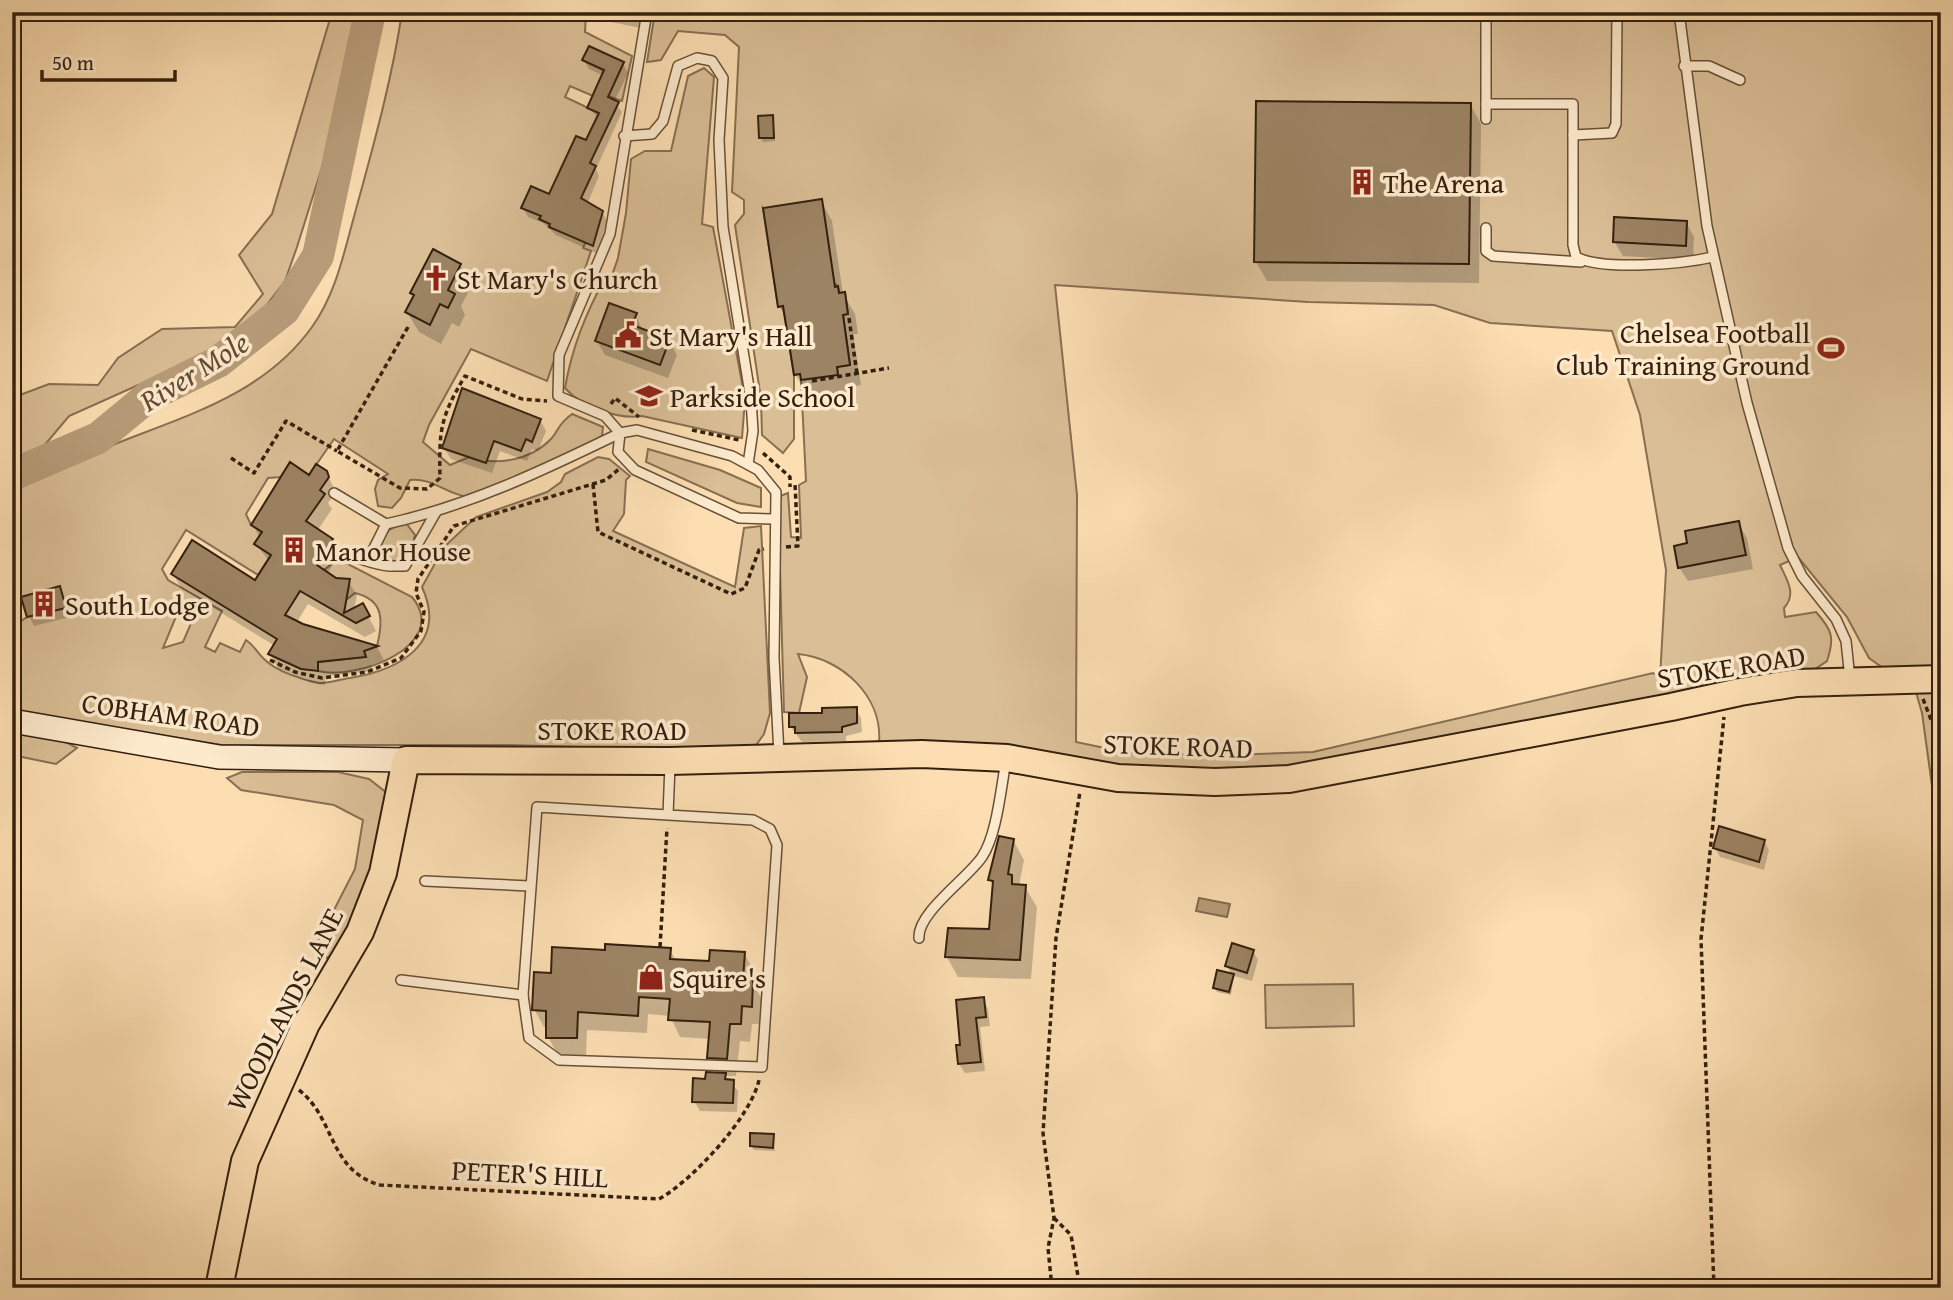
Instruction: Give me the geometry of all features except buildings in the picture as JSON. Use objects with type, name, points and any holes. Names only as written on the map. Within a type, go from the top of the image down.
[{"type":"main road","name":"STOKE ROAD","points":[[406,760],[670,761],[922,754],[1007,758],[1118,778],[1215,782],[1289,779],[1671,708],[1727,694],[1797,683],[1931,680]]},
{"type":"main road","name":"WOODLANDS LANE","points":[[219,1288],[245,1161],[306,1024],[360,932],[374,899],[396,823],[406,760]]},
{"type":"street","name":"COBHAM ROAD","points":[[12,721],[219,757],[406,760]]},
{"type":"lane","points":[[647,12],[624,136],[610,234],[559,355],[558,396],[605,415],[620,433],[618,452],[626,464],[738,518],[774,519]]},
{"type":"lane","points":[[1486,12],[1486,119]]},
{"type":"lane","points":[[1573,135],[1612,133],[1616,124],[1617,12]]},
{"type":"lane","points":[[1679,12],[1684,66],[1713,257],[1746,402],[1788,548],[1802,576],[1836,619],[1846,641],[1850,681]]},
{"type":"lane","points":[[624,136],[652,134],[663,121],[678,66],[697,58],[712,61],[723,78],[719,140],[723,227],[751,400],[753,430],[748,464]]},
{"type":"lane","points":[[1684,66],[1709,66],[1740,80]]},
{"type":"lane","points":[[1486,104],[1573,104],[1573,245],[1576,257],[1586,262]]},
{"type":"lane","points":[[1486,228],[1486,251],[1493,256],[1652,264],[1713,257]]},
{"type":"lane","points":[[334,492],[386,524],[436,512],[529,477],[620,433],[637,430],[732,456],[758,470],[776,492],[774,659],[779,759]]},
{"type":"lane","points":[[333,552],[348,554],[375,565],[405,566],[436,512]]},
{"type":"lane","points":[[386,524],[373,550],[390,566]]},
{"type":"lane","points":[[919,938],[924,919],[984,856],[992,834],[1007,758]]},
{"type":"lane","points":[[668,816],[670,761]]},
{"type":"lane","points":[[537,807],[668,816],[752,820],[770,829],[777,845],[762,1068],[559,1060],[528,1038],[523,995],[537,807]]},
{"type":"lane","points":[[425,881],[530,886]]},
{"type":"lane","points":[[401,980],[523,995]]},
{"type":"path","points":[[849,318],[857,374]]},
{"type":"path","points":[[337,451],[408,327]]},
{"type":"path","points":[[812,382],[889,368]]},
{"type":"path","points":[[231,458],[254,473],[286,421],[400,488],[427,489],[440,478],[439,430],[447,405],[465,376],[522,399],[549,401],[558,396]]},
{"type":"path","points":[[605,415],[614,398],[642,419],[637,430]]},
{"type":"path","points":[[270,660],[295,672],[322,678],[368,672],[401,658],[421,631],[424,612],[416,593],[418,579],[454,526],[606,480],[626,464]]},
{"type":"path","points":[[593,484],[598,532],[731,594],[745,588],[759,550],[798,546],[795,484]]},
{"type":"path","points":[[1931,680],[1923,707],[1939,740],[1941,758]]},
{"type":"path","points":[[1714,1288],[1701,939],[1727,694]]},
{"type":"path","points":[[1052,1288],[1048,1248],[1054,1218],[1042,1133],[1056,937],[1083,773]]},
{"type":"path","points":[[660,947],[668,816]]},
{"type":"path","name":"PETER'S HILL","points":[[282,1076],[315,1102],[342,1161],[366,1181],[380,1185],[659,1199],[675,1190],[746,1114],[756,1094],[762,1068]]},
{"type":"path","points":[[1054,1218],[1071,1235],[1080,1288]]},
{"type":"shaded area","points":[[332,12],[356,12],[351,48],[323,164],[285,281],[249,328],[183,365],[69,416],[38,453],[12,459],[12,398],[49,384],[98,385],[118,358],[162,329],[235,327],[263,294],[239,255],[272,214]]},
{"type":"shaded area","points":[[402,12],[598,12],[596,18],[586,15],[585,32],[632,56],[622,101],[608,96],[624,62],[583,60],[605,71],[593,96],[570,86],[565,97],[599,113],[586,140],[576,136],[539,219],[550,224],[549,227],[586,241],[583,248],[591,251],[547,381],[471,349],[429,425],[423,442],[450,465],[469,457],[501,461],[523,457],[551,439],[572,414],[603,427],[602,436],[575,452],[469,497],[425,481],[410,480],[401,498],[392,508],[378,506],[375,489],[378,480],[388,474],[334,439],[309,475],[290,462],[281,477],[268,478],[246,514],[251,525],[262,532],[254,544],[271,555],[258,575],[186,530],[162,569],[168,580],[222,611],[205,647],[215,652],[220,643],[240,652],[246,640],[275,667],[319,683],[368,674],[401,661],[424,639],[429,624],[428,607],[422,587],[444,547],[476,517],[547,492],[561,482],[565,474],[598,457],[609,459],[630,476],[626,480],[624,514],[613,531],[735,587],[744,528],[761,526],[770,713],[764,734],[751,752],[511,745],[222,745],[12,711],[12,627],[27,617],[22,601],[12,602],[12,488],[218,402],[269,371],[292,351],[312,327],[327,301],[338,272],[382,113]],"holes":[[[182,602],[195,614],[183,642],[163,648]]]},
{"type":"shaded area","points":[[655,12],[1941,12],[1941,668],[1883,668],[1869,658],[1847,617],[1798,557],[1780,565],[1790,592],[1784,608],[1785,617],[1816,612],[1829,629],[1831,640],[1827,661],[1812,671],[1446,744],[1212,777],[879,743],[874,710],[856,682],[829,663],[798,654],[807,677],[799,713],[784,712],[778,497],[788,493],[791,537],[801,538],[799,485],[806,481],[801,380],[838,375],[837,367],[850,365],[843,315],[848,314],[845,293],[839,293],[838,287],[763,208],[778,306],[783,306],[794,375],[794,439],[783,453],[762,435],[761,399],[735,225],[744,214],[744,200],[732,192],[739,47],[725,35],[678,31],[661,60],[647,62]],"holes":[[[1055,285],[1308,302],[1434,305],[1490,323],[1612,331],[1640,415],[1666,570],[1660,678],[1653,673],[1313,752],[1226,755],[1129,753],[1076,742],[1077,495]]]},
{"type":"shaded area","points":[[704,68],[714,77],[702,224],[713,227],[745,399],[742,438],[642,416],[611,414],[580,401],[565,388],[586,317],[606,276],[611,278],[618,258],[631,159],[645,151],[671,151],[688,76]]},
{"type":"shaded area","points":[[648,449],[720,470],[761,488],[761,507],[737,503],[646,462]]},
{"type":"shaded area","points":[[406,523],[415,535],[412,549],[400,562],[388,560],[378,550],[382,539],[391,529]]},
{"type":"shaded area","points":[[333,563],[346,563],[412,597],[421,615],[419,631],[410,645],[375,665],[354,671],[318,671],[318,662],[366,657],[364,651],[377,646],[380,629],[380,613],[372,601],[355,593],[346,600],[349,580],[336,578],[324,570]]},
{"type":"shaded area","points":[[1916,692],[1941,693],[1941,851],[1922,713]]},
{"type":"shaded area","points":[[12,730],[62,740],[77,748],[56,764],[12,755]]},
{"type":"shaded area","points":[[242,772],[338,772],[369,779],[387,793],[375,859],[362,906],[341,945],[327,958],[316,945],[355,869],[363,820],[334,805],[241,790],[227,778]]},
{"type":"shaded area","points":[[1199,898],[1230,904],[1227,917],[1196,911]]},
{"type":"shaded area","points":[[1353,984],[1354,1026],[1266,1028],[1265,985]]},
{"type":"waterway","name":"River Mole","points":[[12,475],[98,438],[149,396],[218,362],[284,310],[318,256],[370,12]]},
{"type":"place","name":"The Arena","points":[[1362,182]]},
{"type":"place","name":"St Mary's Church","points":[[436,278]]},
{"type":"place","name":"St Mary's Hall","points":[[628,335]]},
{"type":"place","name":"Chelsea Football Club Training Ground","points":[[1831,348]]},
{"type":"place","name":"Parkside School","points":[[649,396]]},
{"type":"place","name":"Manor House","points":[[294,550]]},
{"type":"place","name":"South Lodge","points":[[44,604]]},
{"type":"place","name":"Squire's","points":[[651,977]]}]
